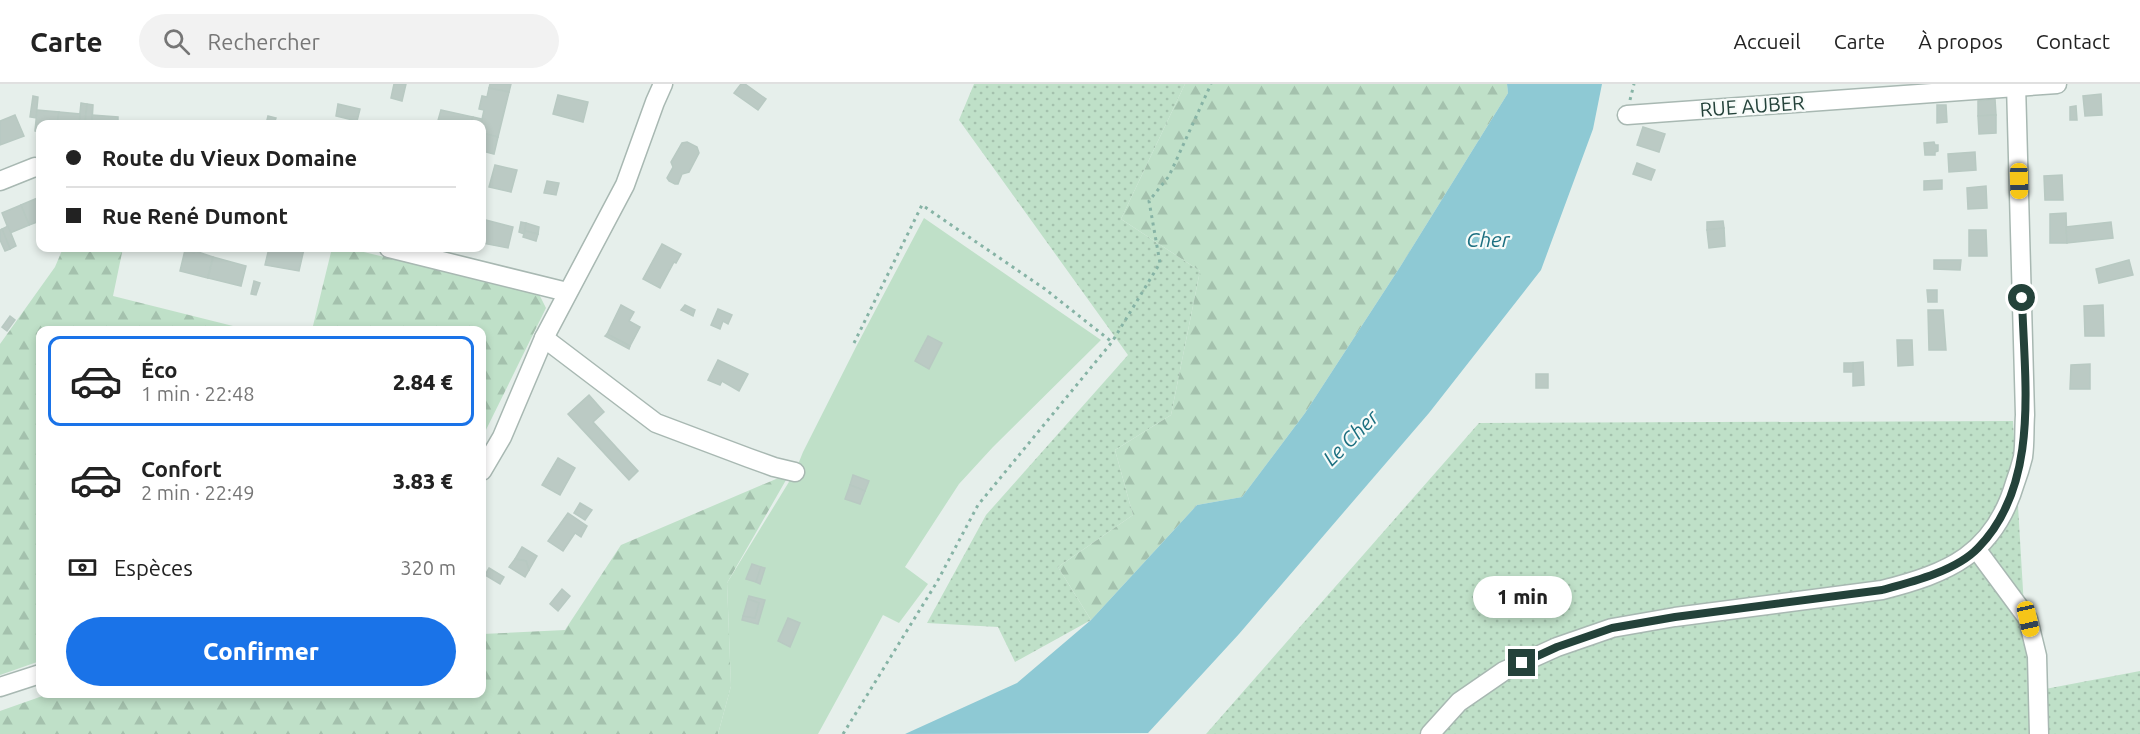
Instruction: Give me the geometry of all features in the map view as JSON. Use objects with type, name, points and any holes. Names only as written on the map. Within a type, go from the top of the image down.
[{"type":"street","points":[[486,464],[502,437],[544,338],[567,292],[626,185],[663,84]]},
{"type":"street","name":"RUE AUBER","points":[[1627,115],[2057,84]]},
{"type":"street","points":[[1430,734],[1459,702],[1504,671],[1579,639],[1612,628],[1675,617],[1882,590],[1916,581],[1947,569],[1977,550],[1995,529],[2009,503],[2023,458],[2025,415],[2016,86]]},
{"type":"street","points":[[0,181],[36,167]]},
{"type":"street","points":[[405,252],[567,292]]},
{"type":"street","points":[[544,338],[656,423],[748,458],[795,472]]},
{"type":"street","points":[[1977,550],[2028,619],[2037,656],[2039,734]]},
{"type":"street","points":[[0,687],[36,675]]},
{"type":"path","points":[[843,734],[937,582],[978,505],[1112,342],[1160,263],[1149,201],[1169,176],[1211,84]]},
{"type":"path","points":[[854,343],[922,206],[1045,289],[1112,342]]},
{"type":"green space","points":[[974,84],[1185,84],[1121,219],[1200,271],[1171,415],[1115,450],[1133,515],[1058,567],[1091,620],[1015,662],[998,627],[927,623],[986,515],[1128,355],[959,120]]},
{"type":"green space","points":[[1185,84],[1507,84],[1508,93],[1400,267],[1305,413],[1242,497],[1197,505],[1091,620],[1058,567],[1133,515],[1115,450],[1171,415],[1200,271],[1121,219]]},
{"type":"green space","points":[[924,218],[1101,340],[959,484],[905,567],[928,584],[899,623],[883,615],[818,734],[718,734],[731,686],[727,583],[795,472],[857,345]]},
{"type":"green space","points":[[61,252],[122,252],[113,296],[233,326],[36,326],[36,662],[0,675],[0,344],[55,267]]},
{"type":"green space","points":[[331,252],[364,252],[539,294],[546,308],[486,430],[486,326],[313,326]]},
{"type":"green space","points":[[2013,421],[2029,692],[2140,671],[2140,734],[1206,734],[1479,423]]},
{"type":"green space","points":[[790,473],[727,583],[731,686],[718,734],[0,734],[0,711],[37,698],[486,698],[486,634],[565,630],[621,545]]},
{"type":"water","name":"Cher","points":[[1507,84],[1602,84],[1593,129],[1541,270],[1429,413],[1239,634],[1148,733],[905,734],[1017,683],[1091,620],[1197,505],[1242,497],[1305,413],[1400,267],[1508,93]]},
{"type":"building","points":[[394,84],[406,84],[402,101],[391,98]]},
{"type":"building","points":[[490,84],[511,84],[509,92],[489,88]]},
{"type":"building","points":[[741,84],[745,84],[766,99],[758,110],[734,93]]},
{"type":"building","points":[[489,88],[509,92],[498,137],[486,134],[486,120],[482,120],[484,110],[479,109],[482,96],[487,97]]},
{"type":"building","points":[[2101,94],[2102,115],[2085,116],[2083,96]]},
{"type":"building","points":[[558,95],[588,102],[583,122],[553,114]]},
{"type":"building","points":[[33,96],[38,97],[36,118],[30,117]]},
{"type":"building","points":[[1995,99],[1996,115],[1978,116],[1978,101]]},
{"type":"building","points":[[81,103],[87,104],[85,120],[79,120]]},
{"type":"building","points":[[87,104],[93,105],[92,120],[85,120]]},
{"type":"building","points":[[338,104],[360,109],[357,120],[336,116]]},
{"type":"building","points":[[1937,105],[1946,105],[1947,122],[1937,123]]},
{"type":"building","points":[[2076,106],[2077,120],[2070,120],[2070,107]]},
{"type":"building","points":[[37,110],[59,112],[58,120],[36,120]]},
{"type":"building","points":[[441,110],[473,117],[472,120],[438,120]]},
{"type":"building","points":[[59,112],[80,114],[79,120],[58,120]]},
{"type":"building","points":[[15,115],[24,136],[0,145],[0,121]]},
{"type":"building","points":[[92,115],[118,117],[118,120],[92,120]]},
{"type":"building","points":[[1996,115],[1996,133],[1979,134],[1978,116]]},
{"type":"building","points":[[268,116],[276,118],[275,120],[267,120]]},
{"type":"building","points":[[1643,127],[1665,134],[1659,152],[1637,145]]},
{"type":"building","points":[[486,134],[498,137],[494,154],[486,152]]},
{"type":"building","points":[[687,142],[697,147],[699,153],[689,172],[682,174],[678,184],[675,184],[667,178],[673,167],[671,162],[682,143]]},
{"type":"building","points":[[1934,142],[1938,145],[1938,151],[1935,155],[1925,155],[1924,143]]},
{"type":"building","points":[[1975,152],[1976,170],[1949,172],[1948,154]]},
{"type":"building","points":[[1637,163],[1655,170],[1651,180],[1633,174]]},
{"type":"building","points":[[495,165],[517,170],[511,192],[489,187]]},
{"type":"building","points":[[2062,175],[2063,200],[2045,200],[2044,176]]},
{"type":"building","points":[[1942,180],[1942,189],[1924,190],[1924,181]]},
{"type":"building","points":[[547,181],[559,183],[556,195],[544,193]]},
{"type":"building","points":[[1986,186],[1987,208],[1968,209],[1967,188]]},
{"type":"building","points":[[36,199],[36,222],[29,225],[21,205]]},
{"type":"building","points":[[21,205],[29,225],[10,233],[2,213]]},
{"type":"building","points":[[2066,213],[2067,243],[2050,243],[2050,214]]},
{"type":"building","points":[[486,220],[513,227],[508,248],[486,244]]},
{"type":"building","points":[[1723,221],[1724,228],[1707,230],[1707,222]]},
{"type":"building","points":[[521,222],[526,223],[524,234],[519,232]]},
{"type":"building","points":[[2111,222],[2113,238],[2067,243],[2066,227]]},
{"type":"building","points":[[526,223],[539,227],[538,234],[525,231]]},
{"type":"building","points":[[8,226],[16,246],[10,249],[2,229]]},
{"type":"building","points":[[1724,228],[1725,246],[1709,248],[1707,230]]},
{"type":"building","points":[[2,229],[10,249],[5,251],[0,240]]},
{"type":"building","points":[[1969,230],[1986,230],[1987,256],[1969,256]]},
{"type":"building","points":[[525,231],[538,234],[536,241],[523,237]]},
{"type":"building","points":[[662,244],[681,254],[660,288],[643,279]]},
{"type":"building","points":[[185,252],[198,252],[213,257],[208,278],[180,271]]},
{"type":"building","points":[[268,252],[303,252],[299,271],[265,265]]},
{"type":"building","points":[[213,257],[246,266],[241,286],[208,278]]},
{"type":"building","points":[[1934,260],[1961,260],[1960,270],[1934,269]]},
{"type":"building","points":[[2129,260],[2133,275],[2099,283],[2096,269]]},
{"type":"building","points":[[254,281],[260,283],[256,295],[251,294]]},
{"type":"building","points":[[1927,290],[1937,290],[1937,302],[1928,302]]},
{"type":"building","points":[[621,305],[634,312],[629,321],[640,327],[630,346],[607,334]]},
{"type":"building","points":[[685,305],[695,310],[693,316],[681,310]]},
{"type":"building","points":[[2103,305],[2104,336],[2085,336],[2084,306]]},
{"type":"building","points":[[718,309],[732,315],[728,324],[723,321],[720,329],[711,325]]},
{"type":"building","points":[[1928,310],[1943,310],[1946,350],[1929,350]]},
{"type":"building","points":[[10,316],[15,320],[7,331],[2,327]]},
{"type":"building","points":[[607,334],[630,346],[629,349],[605,336]]},
{"type":"building","points":[[928,336],[942,343],[929,369],[915,361]]},
{"type":"building","points":[[1897,340],[1912,340],[1913,365],[1898,366]]},
{"type":"building","points":[[718,360],[748,374],[739,391],[722,381],[720,385],[708,380]]},
{"type":"building","points":[[1863,362],[1864,385],[1853,386],[1853,363]]},
{"type":"building","points":[[1844,363],[1853,363],[1852,372],[1844,372]]},
{"type":"building","points":[[2090,364],[2090,389],[2070,389],[2071,365]]},
{"type":"building","points":[[1536,374],[1548,374],[1548,388],[1536,388]]},
{"type":"building","points":[[589,395],[604,412],[593,422],[638,471],[629,480],[568,414]]},
{"type":"building","points":[[558,458],[575,468],[560,495],[542,485]]},
{"type":"building","points":[[853,475],[869,481],[865,491],[850,485]]},
{"type":"building","points":[[850,485],[865,491],[860,504],[845,499]]},
{"type":"building","points":[[580,503],[592,510],[585,520],[574,513]]},
{"type":"building","points":[[568,513],[587,526],[581,537],[575,533],[563,551],[548,541]]},
{"type":"building","points":[[522,547],[537,556],[529,570],[526,561],[515,559]]},
{"type":"building","points":[[515,559],[526,561],[529,570],[525,577],[509,567]]},
{"type":"building","points":[[752,564],[761,567],[756,582],[746,579]]},
{"type":"building","points":[[761,567],[765,568],[760,584],[756,582]]},
{"type":"building","points":[[489,568],[504,577],[500,584],[486,576]]},
{"type":"building","points":[[562,589],[570,596],[558,611],[550,604]]},
{"type":"building","points":[[749,596],[765,600],[758,624],[742,620],[743,616],[755,618],[759,603],[748,599]]},
{"type":"building","points":[[748,599],[759,603],[755,618],[743,616]]},
{"type":"building","points":[[788,618],[800,623],[790,647],[778,641]]},
{"type":"route","points":[[1522,663],[1557,647],[1612,628],[1675,617],[1882,590],[1916,581],[1947,569],[1977,550],[1995,529],[2009,503],[2023,458],[2025,415],[2022,298]]},
{"type":"water label","name":"Le Cher","points":[[1351,438]]}]
